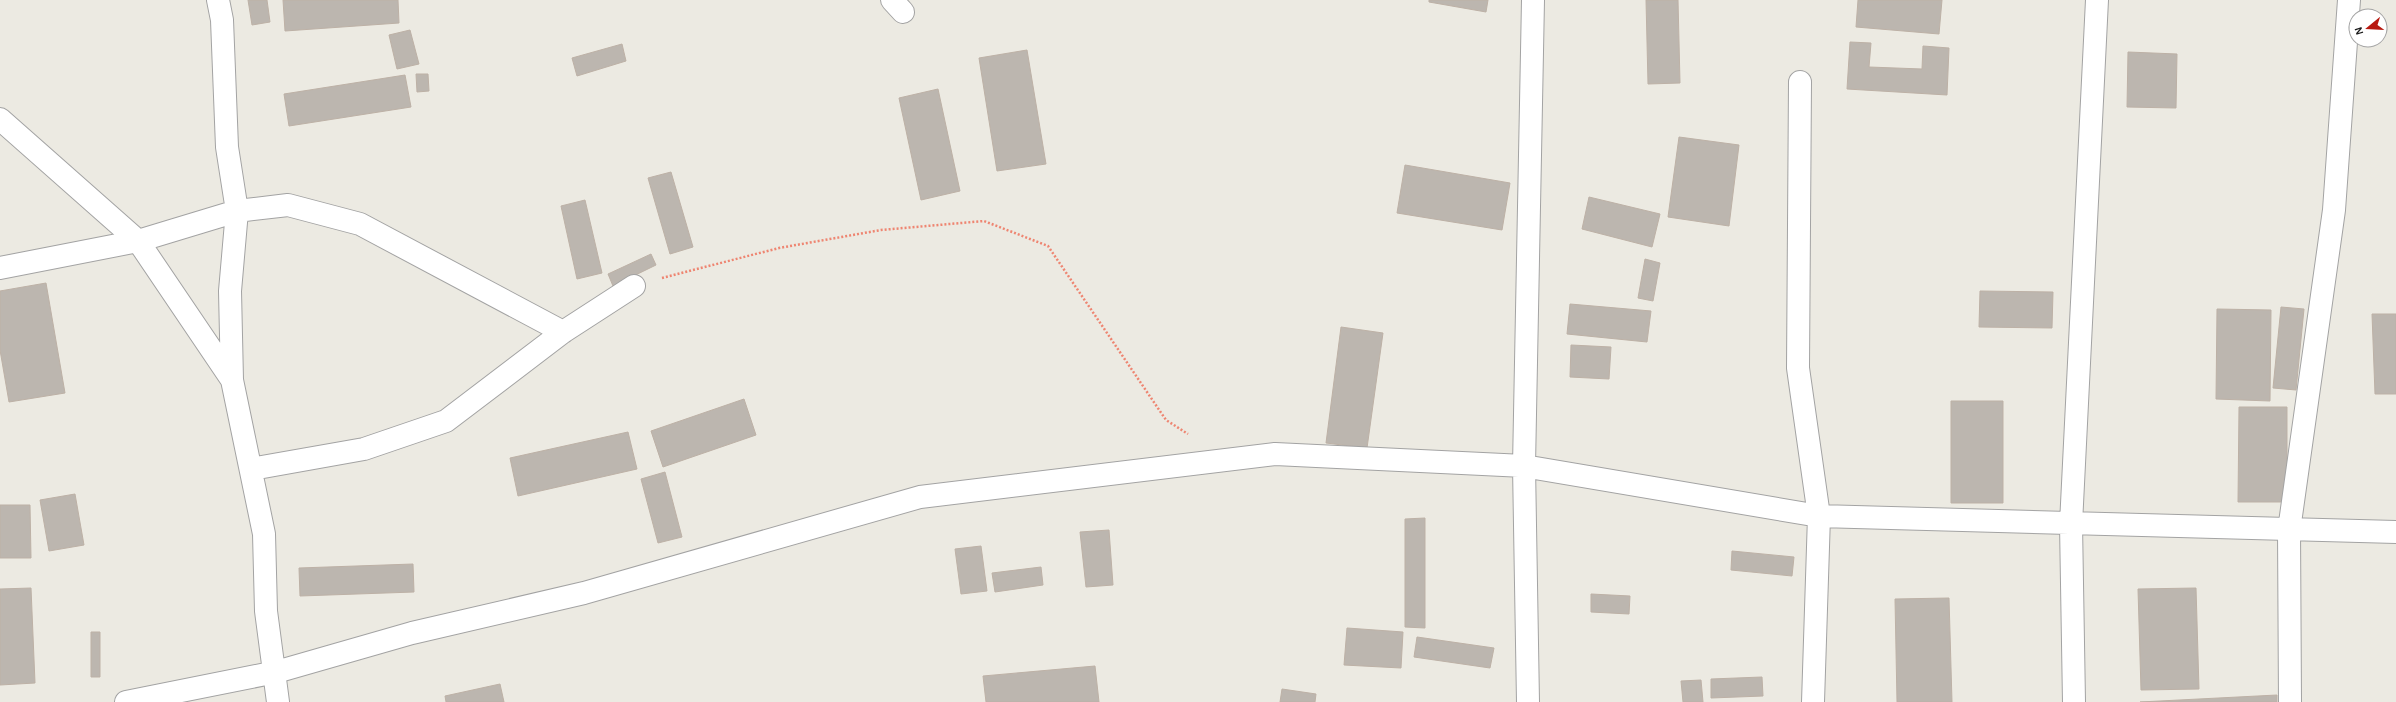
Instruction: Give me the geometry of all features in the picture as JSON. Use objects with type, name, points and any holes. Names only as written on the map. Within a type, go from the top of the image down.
[{"type":"street","points":[[218,0],[222,20],[227,147],[237,211],[230,291],[232,380],[264,534],[266,611],[276,672],[278,702]]},
{"type":"street","points":[[1528,702],[1524,466],[1533,0]]},
{"type":"street","points":[[2074,702],[2071,524],[2097,0]]},
{"type":"street","points":[[2290,702],[2289,530],[2334,210],[2349,0]]},
{"type":"street","points":[[1800,82],[1798,368],[1819,516],[1813,702]]},
{"type":"street","points":[[0,119],[138,241],[232,380]]},
{"type":"street","points":[[0,268],[138,241],[237,211],[288,205],[360,224],[563,332]]},
{"type":"street","points":[[251,469],[364,449],[446,421],[563,332],[634,286]]},
{"type":"street","points":[[126,702],[276,672],[412,633],[584,593],[920,497],[1275,454],[1524,466],[1819,516],[2396,532]]},
{"type":"path","points":[[634,286],[779,248],[881,230],[984,221],[1048,246],[1166,420],[1191,436]]},
{"type":"building","points":[[248,0],[267,0],[270,22],[252,25]]},
{"type":"building","points":[[283,0],[398,0],[399,23],[285,31]]},
{"type":"building","points":[[1429,0],[1488,0],[1486,12],[1429,2]]},
{"type":"building","points":[[1646,0],[1678,0],[1680,83],[1648,84]]},
{"type":"building","points":[[1858,0],[1942,0],[1939,34],[1856,27]]},
{"type":"building","points":[[410,30],[419,64],[397,69],[389,35]]},
{"type":"building","points":[[1850,42],[1871,43],[1869,67],[1922,69],[1923,46],[1949,48],[1947,95],[1847,89]]},
{"type":"building","points":[[622,44],[626,61],[577,76],[572,58]]},
{"type":"building","points":[[1027,50],[1046,164],[997,171],[979,58]]},
{"type":"building","points":[[2128,52],[2177,54],[2176,108],[2127,107]]},
{"type":"building","points":[[416,74],[428,74],[429,91],[417,92]]},
{"type":"building","points":[[405,75],[411,107],[289,126],[284,94]]},
{"type":"building","points":[[938,89],[960,191],[921,200],[899,98]]},
{"type":"building","points":[[1679,137],[1739,145],[1729,226],[1668,217]]},
{"type":"building","points":[[1405,165],[1510,183],[1502,230],[1397,213]]},
{"type":"building","points":[[671,172],[693,247],[670,254],[648,178]]},
{"type":"building","points":[[1589,197],[1660,214],[1652,247],[1582,229]]},
{"type":"building","points":[[585,200],[602,273],[577,279],[561,206]]},
{"type":"building","points":[[651,254],[656,265],[613,286],[608,274]]},
{"type":"building","points":[[1645,259],[1660,263],[1653,301],[1638,298]]},
{"type":"building","points":[[46,283],[65,393],[9,402],[0,350],[0,291]]},
{"type":"building","points":[[1980,291],[2053,292],[2052,328],[1979,327]]},
{"type":"building","points":[[1570,304],[1651,311],[1647,342],[1567,334]]},
{"type":"building","points":[[2281,307],[2304,309],[2296,390],[2273,388]]},
{"type":"building","points":[[2217,309],[2271,310],[2270,401],[2216,399]]},
{"type":"building","points":[[2372,314],[2396,314],[2396,394],[2375,394]]},
{"type":"building","points":[[1341,327],[1383,333],[1367,448],[1326,443]]},
{"type":"building","points":[[1571,345],[1611,347],[1609,379],[1570,377]]},
{"type":"building","points":[[744,399],[756,435],[663,467],[651,431]]},
{"type":"building","points":[[1951,401],[2003,401],[2003,503],[1951,503]]},
{"type":"building","points":[[2239,407],[2287,407],[2287,502],[2238,502]]},
{"type":"building","points":[[628,432],[637,469],[518,496],[510,458]]},
{"type":"building","points":[[665,472],[682,537],[658,543],[641,479]]},
{"type":"building","points":[[75,494],[84,545],[49,551],[40,500]]},
{"type":"building","points":[[0,505],[30,505],[31,558],[0,558]]},
{"type":"building","points":[[1425,518],[1425,628],[1405,627],[1405,519]]},
{"type":"building","points":[[1109,530],[1113,585],[1086,587],[1080,532]]},
{"type":"building","points":[[981,546],[987,591],[961,594],[955,549]]},
{"type":"building","points":[[1732,551],[1794,557],[1792,576],[1731,570]]},
{"type":"building","points":[[413,564],[414,592],[300,596],[299,568]]},
{"type":"building","points":[[1041,567],[1043,585],[995,592],[992,573]]},
{"type":"building","points":[[31,588],[35,683],[0,685],[0,589]]},
{"type":"building","points":[[2196,588],[2199,689],[2141,690],[2138,589]]},
{"type":"building","points":[[1591,594],[1630,596],[1629,614],[1591,612]]},
{"type":"building","points":[[1949,598],[1952,702],[1897,702],[1895,599]]},
{"type":"building","points":[[1347,628],[1403,632],[1401,668],[1344,665]]},
{"type":"building","points":[[91,632],[100,632],[100,677],[91,677]]},
{"type":"building","points":[[1417,637],[1494,648],[1490,668],[1414,657]]},
{"type":"building","points":[[1095,666],[1099,702],[986,702],[983,676]]},
{"type":"building","points":[[1762,677],[1763,696],[1711,698],[1711,679]]},
{"type":"building","points":[[1701,680],[1703,702],[1683,702],[1681,681]]},
{"type":"building","points":[[500,684],[504,702],[446,702],[445,696]]},
{"type":"building","points":[[1282,689],[1316,694],[1315,702],[1280,702]]},
{"type":"building","points":[[2277,695],[2277,702],[2140,702]]}]
